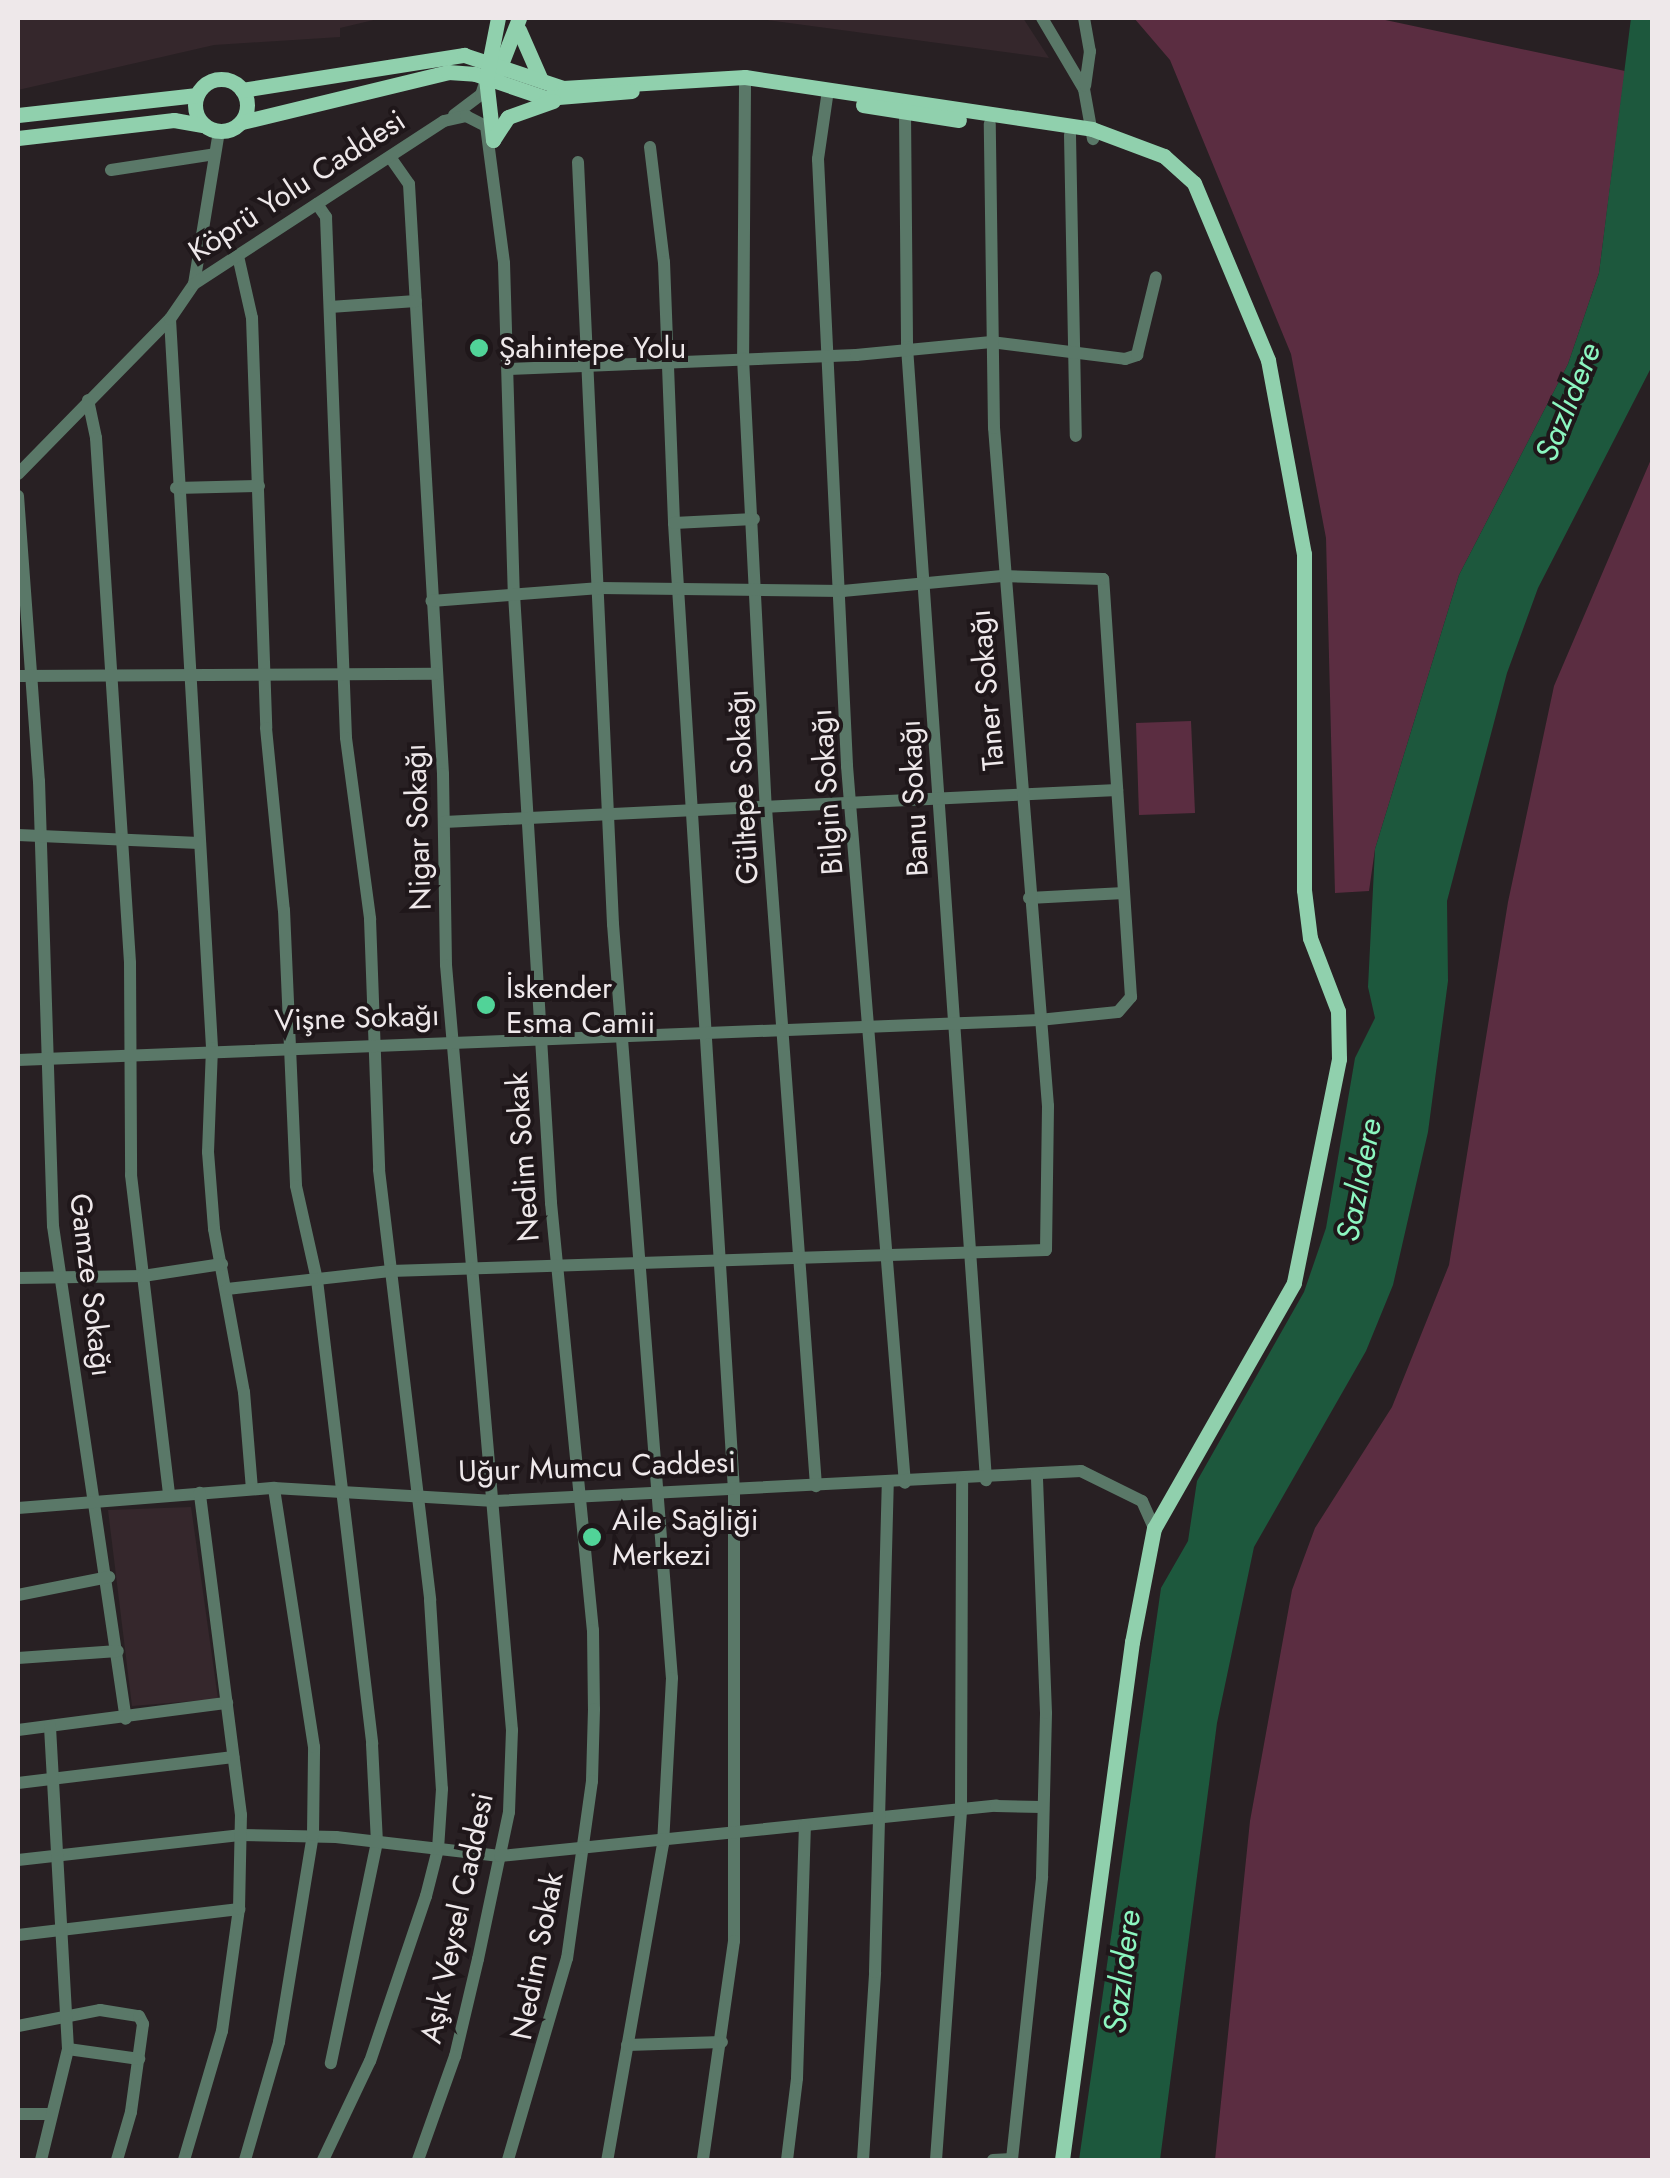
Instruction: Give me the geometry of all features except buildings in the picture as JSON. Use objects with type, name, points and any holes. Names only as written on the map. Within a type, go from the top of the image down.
[{"type":"main road","points":[[492,140],[486,79],[519,22]]},
{"type":"main road","points":[[519,22],[524,54],[540,80]]},
{"type":"main road","points":[[497,23],[497,63]]},
{"type":"main road","points":[[18,116],[197,95],[220,79],[242,90],[442,55],[474,47],[497,23]]},
{"type":"main road","points":[[442,55],[497,63],[564,88],[745,77],[1092,134],[1141,148],[1180,165],[1194,182],[1268,360],[1283,419],[1304,554],[1304,890],[1310,938],[1340,1033],[1324,1156],[1294,1284],[1154,1528],[1132,1642],[1062,2160]]},
{"type":"main road","points":[[18,138],[174,120],[211,128],[448,72],[560,98]]},
{"type":"main road","points":[[492,140],[508,117],[560,98],[744,86],[990,124],[1070,135],[1092,134]]},
{"type":"main road","points":[[242,90],[248,106],[242,122]]},
{"type":"main road","points":[[197,95],[211,128]]},
{"type":"street","points":[[1042,18],[1084,89]]},
{"type":"street","points":[[1084,18],[1090,51],[1084,89],[1092,134]]},
{"type":"street","points":[[438,124],[477,98],[486,79]]},
{"type":"street","name":"Gültepe Sokağı","points":[[744,86],[743,358],[758,588],[766,808],[816,1486]]},
{"type":"street","name":"Bilgin Sokağı","points":[[827,98],[818,159],[825,356],[843,591],[851,805],[884,1258],[905,1482]]},
{"type":"street","name":"Banu Sokağı","points":[[905,112],[907,347],[986,1480]]},
{"type":"street","name":"Köprü Yolu Caddesi","points":[[18,474],[170,318],[194,284],[438,124],[466,116],[486,126],[492,140]]},
{"type":"street","name":"Taner Sokağı","points":[[970,1250],[1046,1250],[1048,1106],[1002,576],[992,342],[990,124]]},
{"type":"street","points":[[194,284],[215,154],[211,128]]},
{"type":"street","points":[[1070,135],[1079,354],[1076,436]]},
{"type":"street","name":"Nedim Sokak","points":[[492,140],[508,368],[514,594],[540,1037],[575,1496],[593,1650],[592,1781],[563,1974],[508,2160]]},
{"type":"street","points":[[650,146],[670,361],[674,523],[734,1488],[734,1941],[703,2160]]},
{"type":"street","points":[[111,170],[215,154]]},
{"type":"street","name":"Nigar Sokağı","points":[[390,157],[409,184],[437,674],[452,1040],[495,1501]]},
{"type":"street","points":[[578,162],[609,819],[644,1373],[660,1491],[672,1678],[662,1844],[607,2160]]},
{"type":"street","points":[[318,204],[326,217],[344,674],[370,919],[372,1043],[390,1271],[439,1707],[438,1849],[370,2061],[323,2160]]},
{"type":"street","points":[[238,256],[252,318],[264,675],[296,1186],[317,1280],[326,1393],[342,1489],[378,1842],[331,2062]]},
{"type":"street","points":[[508,368],[825,356],[992,342],[1079,354],[1137,354],[1156,277]]},
{"type":"street","points":[[330,308],[416,300]]},
{"type":"street","points":[[170,318],[176,488],[212,1048],[208,1152],[252,1490]]},
{"type":"street","points":[[88,400],[96,438],[121,836],[131,1175],[169,1495]]},
{"type":"street","points":[[176,488],[259,486]]},
{"type":"street","name":"Gamze Sokağı","points":[[18,496],[25,676],[41,836],[61,1281],[99,1500],[126,1719]]},
{"type":"street","points":[[674,523],[754,520]]},
{"type":"street","points":[[432,601],[600,588],[843,591],[925,587],[1002,576],[1103,579],[1124,893],[1029,898]]},
{"type":"street","points":[[25,676],[437,674]]},
{"type":"street","points":[[444,822],[609,819],[1020,792],[1117,790]]},
{"type":"street","points":[[18,835],[121,836],[199,843]]},
{"type":"street","name":"Vişne Sokağı","points":[[18,1060],[49,1054],[1039,1020],[1118,1012],[1131,997],[1124,893]]},
{"type":"street","points":[[228,1290],[390,1271],[720,1265],[970,1250]]},
{"type":"street","points":[[18,1278],[61,1281],[143,1276],[222,1264]]},
{"type":"street","points":[[993,2160],[1013,2160],[1042,1877],[1045,1624],[1037,1474]]},
{"type":"street","name":"Uğur Mumcu Caddesi","points":[[18,1508],[274,1488],[495,1501],[986,1480],[1037,1474],[1095,1476],[1142,1501],[1154,1528]]},
{"type":"street","points":[[936,2160],[961,1809],[962,1480]]},
{"type":"street","points":[[863,2160],[879,1817],[888,1483]]},
{"type":"street","points":[[245,2160],[279,2042],[313,1836],[314,1748],[274,1488]]},
{"type":"street","points":[[184,2160],[222,2031],[239,1909],[240,1834],[234,1757],[200,1493]]},
{"type":"street","name":"Aşık Veysel Caddesi","points":[[418,2160],[455,2056],[500,1856],[512,1730],[495,1501]]},
{"type":"street","points":[[18,1595],[108,1577]]},
{"type":"street","points":[[18,1658],[118,1651]]},
{"type":"street","points":[[18,1730],[226,1704]]},
{"type":"street","points":[[41,2160],[68,2049],[50,1728]]},
{"type":"street","points":[[18,1783],[234,1757]]},
{"type":"street","points":[[18,1860],[240,1834],[313,1836],[500,1856],[662,1844],[961,1809],[1042,1807]]},
{"type":"street","points":[[787,2160],[798,2060],[805,1825]]},
{"type":"street","points":[[18,1935],[239,1909]]},
{"type":"street","points":[[18,2026],[100,2010],[139,2016],[138,2059],[117,2160]]},
{"type":"street","points":[[628,2045],[722,2042]]},
{"type":"street","points":[[68,2049],[138,2059]]},
{"type":"street","points":[[18,2114],[50,2114]]},
{"type":"shaded area","points":[[18,18],[382,18],[340,28],[340,37],[214,45],[18,90]]},
{"type":"shaded area","points":[[748,18],[1023,18],[1049,58],[767,20]]},
{"type":"shaded area","points":[[1134,18],[1376,18],[1625,71],[1599,273],[1568,364],[1459,575],[1375,849],[1369,891],[1335,893],[1326,538],[1291,354],[1170,60]]},
{"type":"shaded area","points":[[1652,457],[1652,2160],[1215,2160],[1250,1821],[1292,1590],[1315,1528],[1392,1407],[1449,1265],[1508,902],[1554,686]]},
{"type":"shaded area","points":[[1191,721],[1195,813],[1139,815],[1136,723]]},
{"type":"shaded area","points":[[191,1507],[218,1699],[132,1706],[108,1510]]},
{"type":"water","name":"Sazlıdere","points":[[1631,18],[1652,18],[1652,366],[1538,588],[1507,673],[1447,901],[1448,981],[1428,1132],[1393,1285],[1366,1351],[1254,1547],[1217,1723],[1160,2160],[1079,2160],[1161,1588],[1188,1541],[1197,1481],[1304,1292],[1326,1228],[1355,1058],[1375,1018],[1368,987],[1375,849],[1459,575],[1568,364],[1599,273]]},
{"type":"place","name":"Şahintepe Yolu","points":[[479,348]]},
{"type":"place","name":"İskender Esma Camii","points":[[486,1005]]},
{"type":"place","name":"Aile Sağliği Merkezi","points":[[592,1537]]}]
